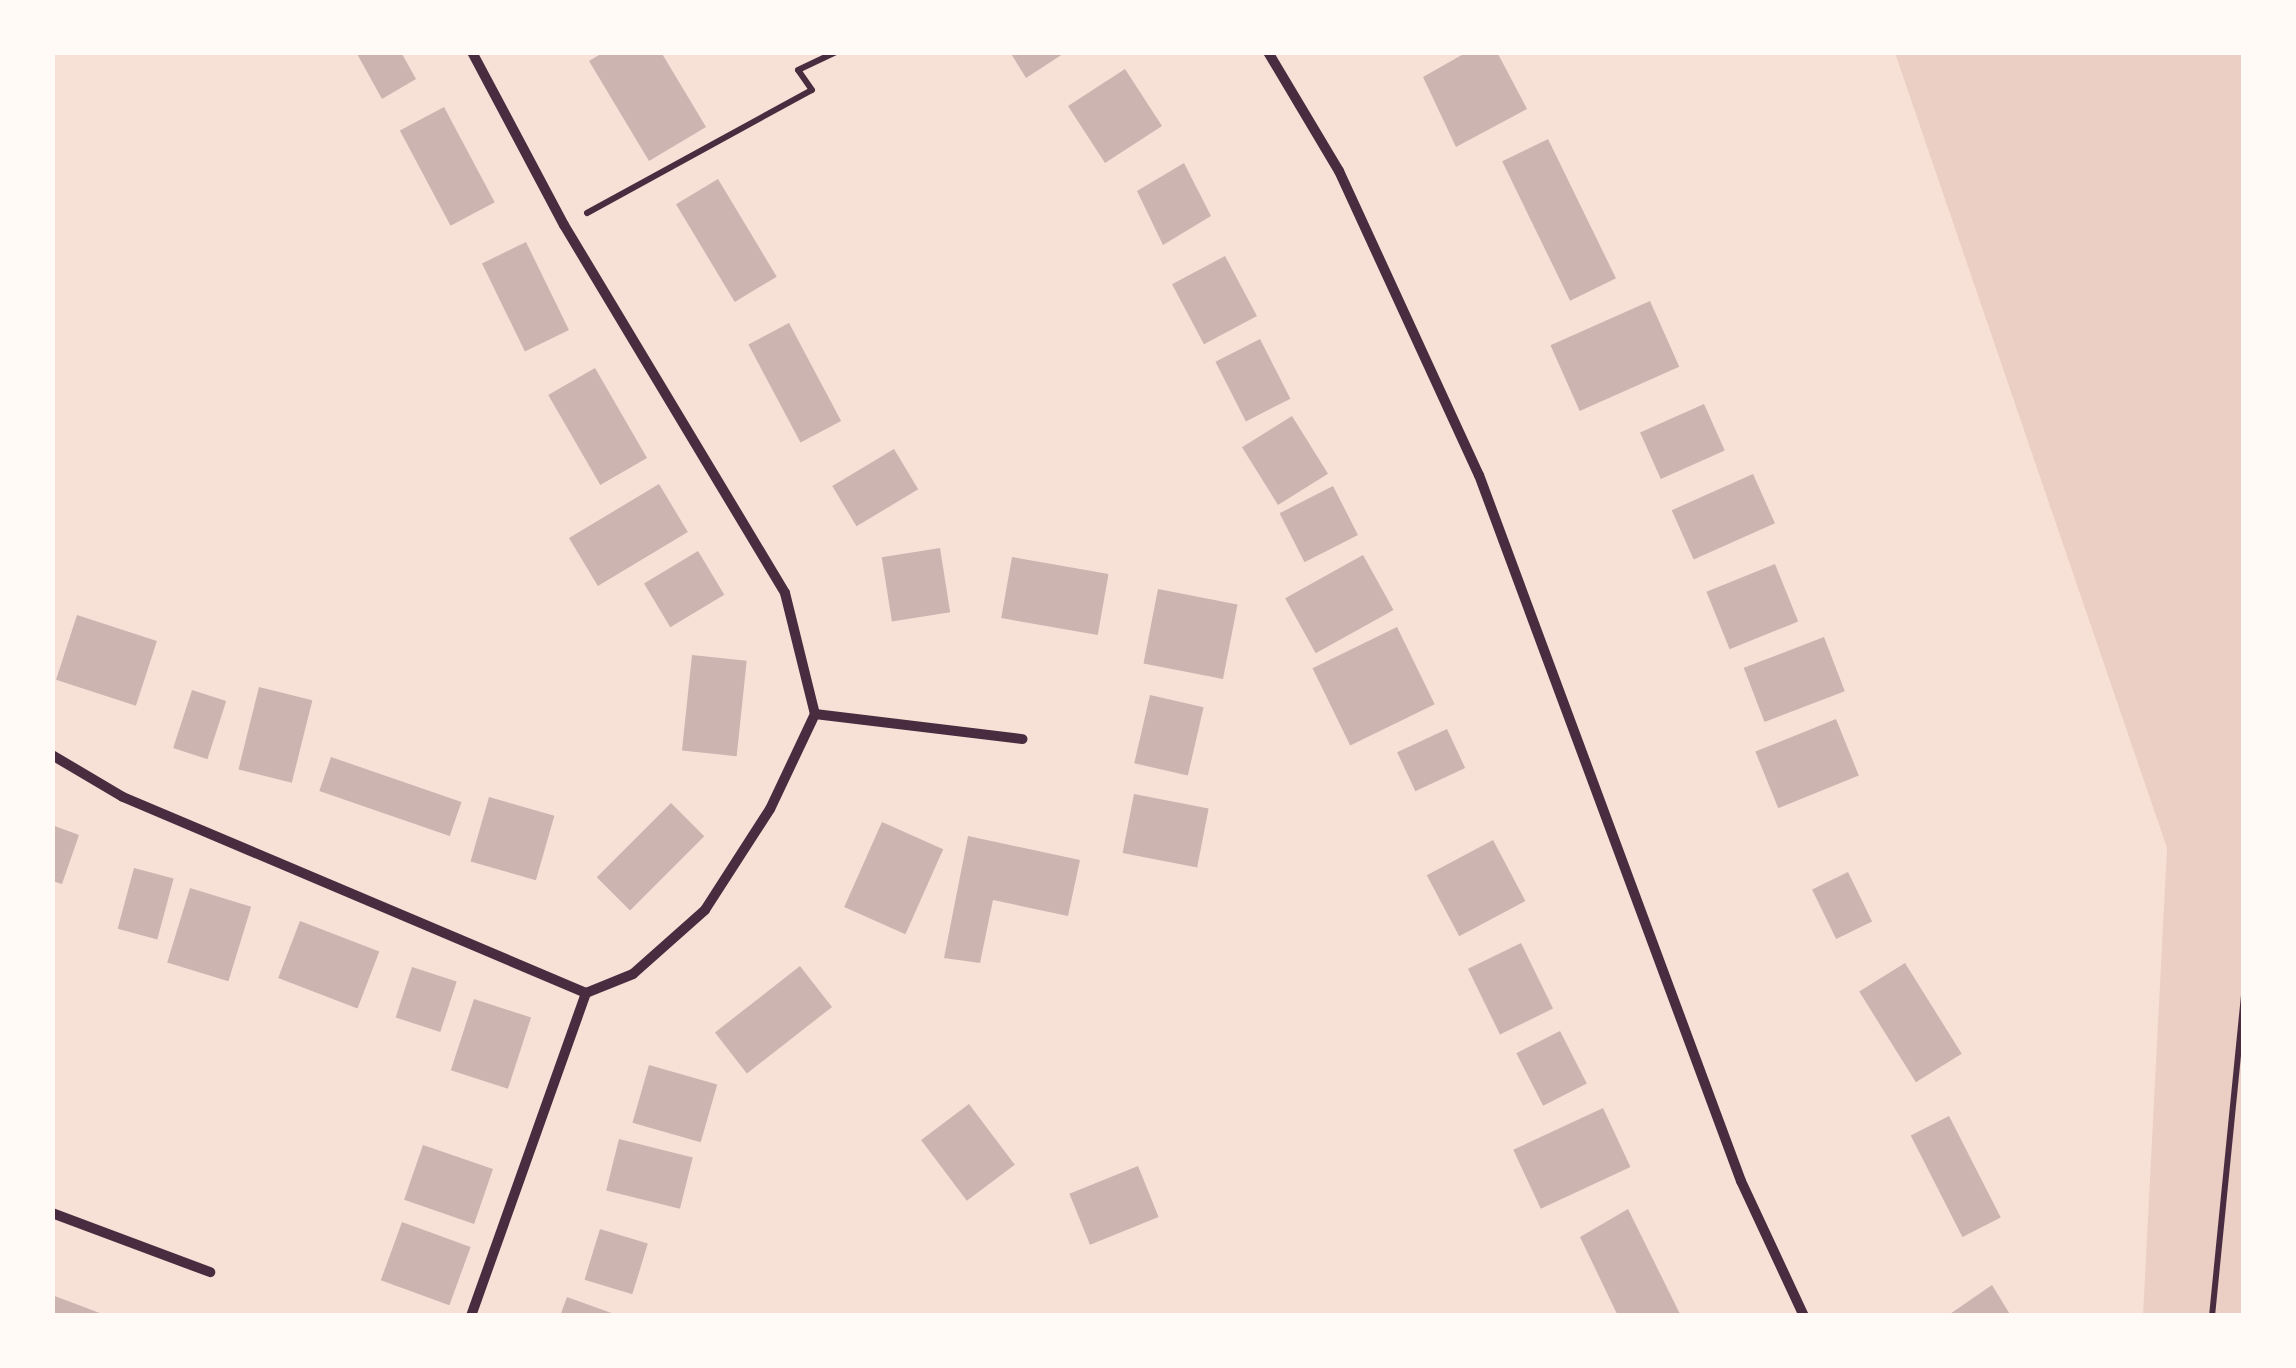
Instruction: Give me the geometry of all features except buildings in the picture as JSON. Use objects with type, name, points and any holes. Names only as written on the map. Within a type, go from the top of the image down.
[{"type":"street","points":[[52,755],[124,796],[586,993],[633,974],[705,910],[770,809],[815,714],[785,593],[564,226],[472,52]]},
{"type":"street","points":[[1268,52],[1339,171],[1479,475],[1740,1181],[1804,1316]]},
{"type":"street","points":[[815,714],[1022,739]]},
{"type":"street","points":[[471,1316],[586,993]]},
{"type":"street","points":[[52,1213],[210,1272]]},
{"type":"path","points":[[564,226],[812,90],[798,70],[836,52]]},
{"type":"path","points":[[2212,1316],[2244,993]]},
{"type":"shaded area","points":[[1895,53],[2243,53],[2243,1315],[2143,1315],[2167,848]]}]
